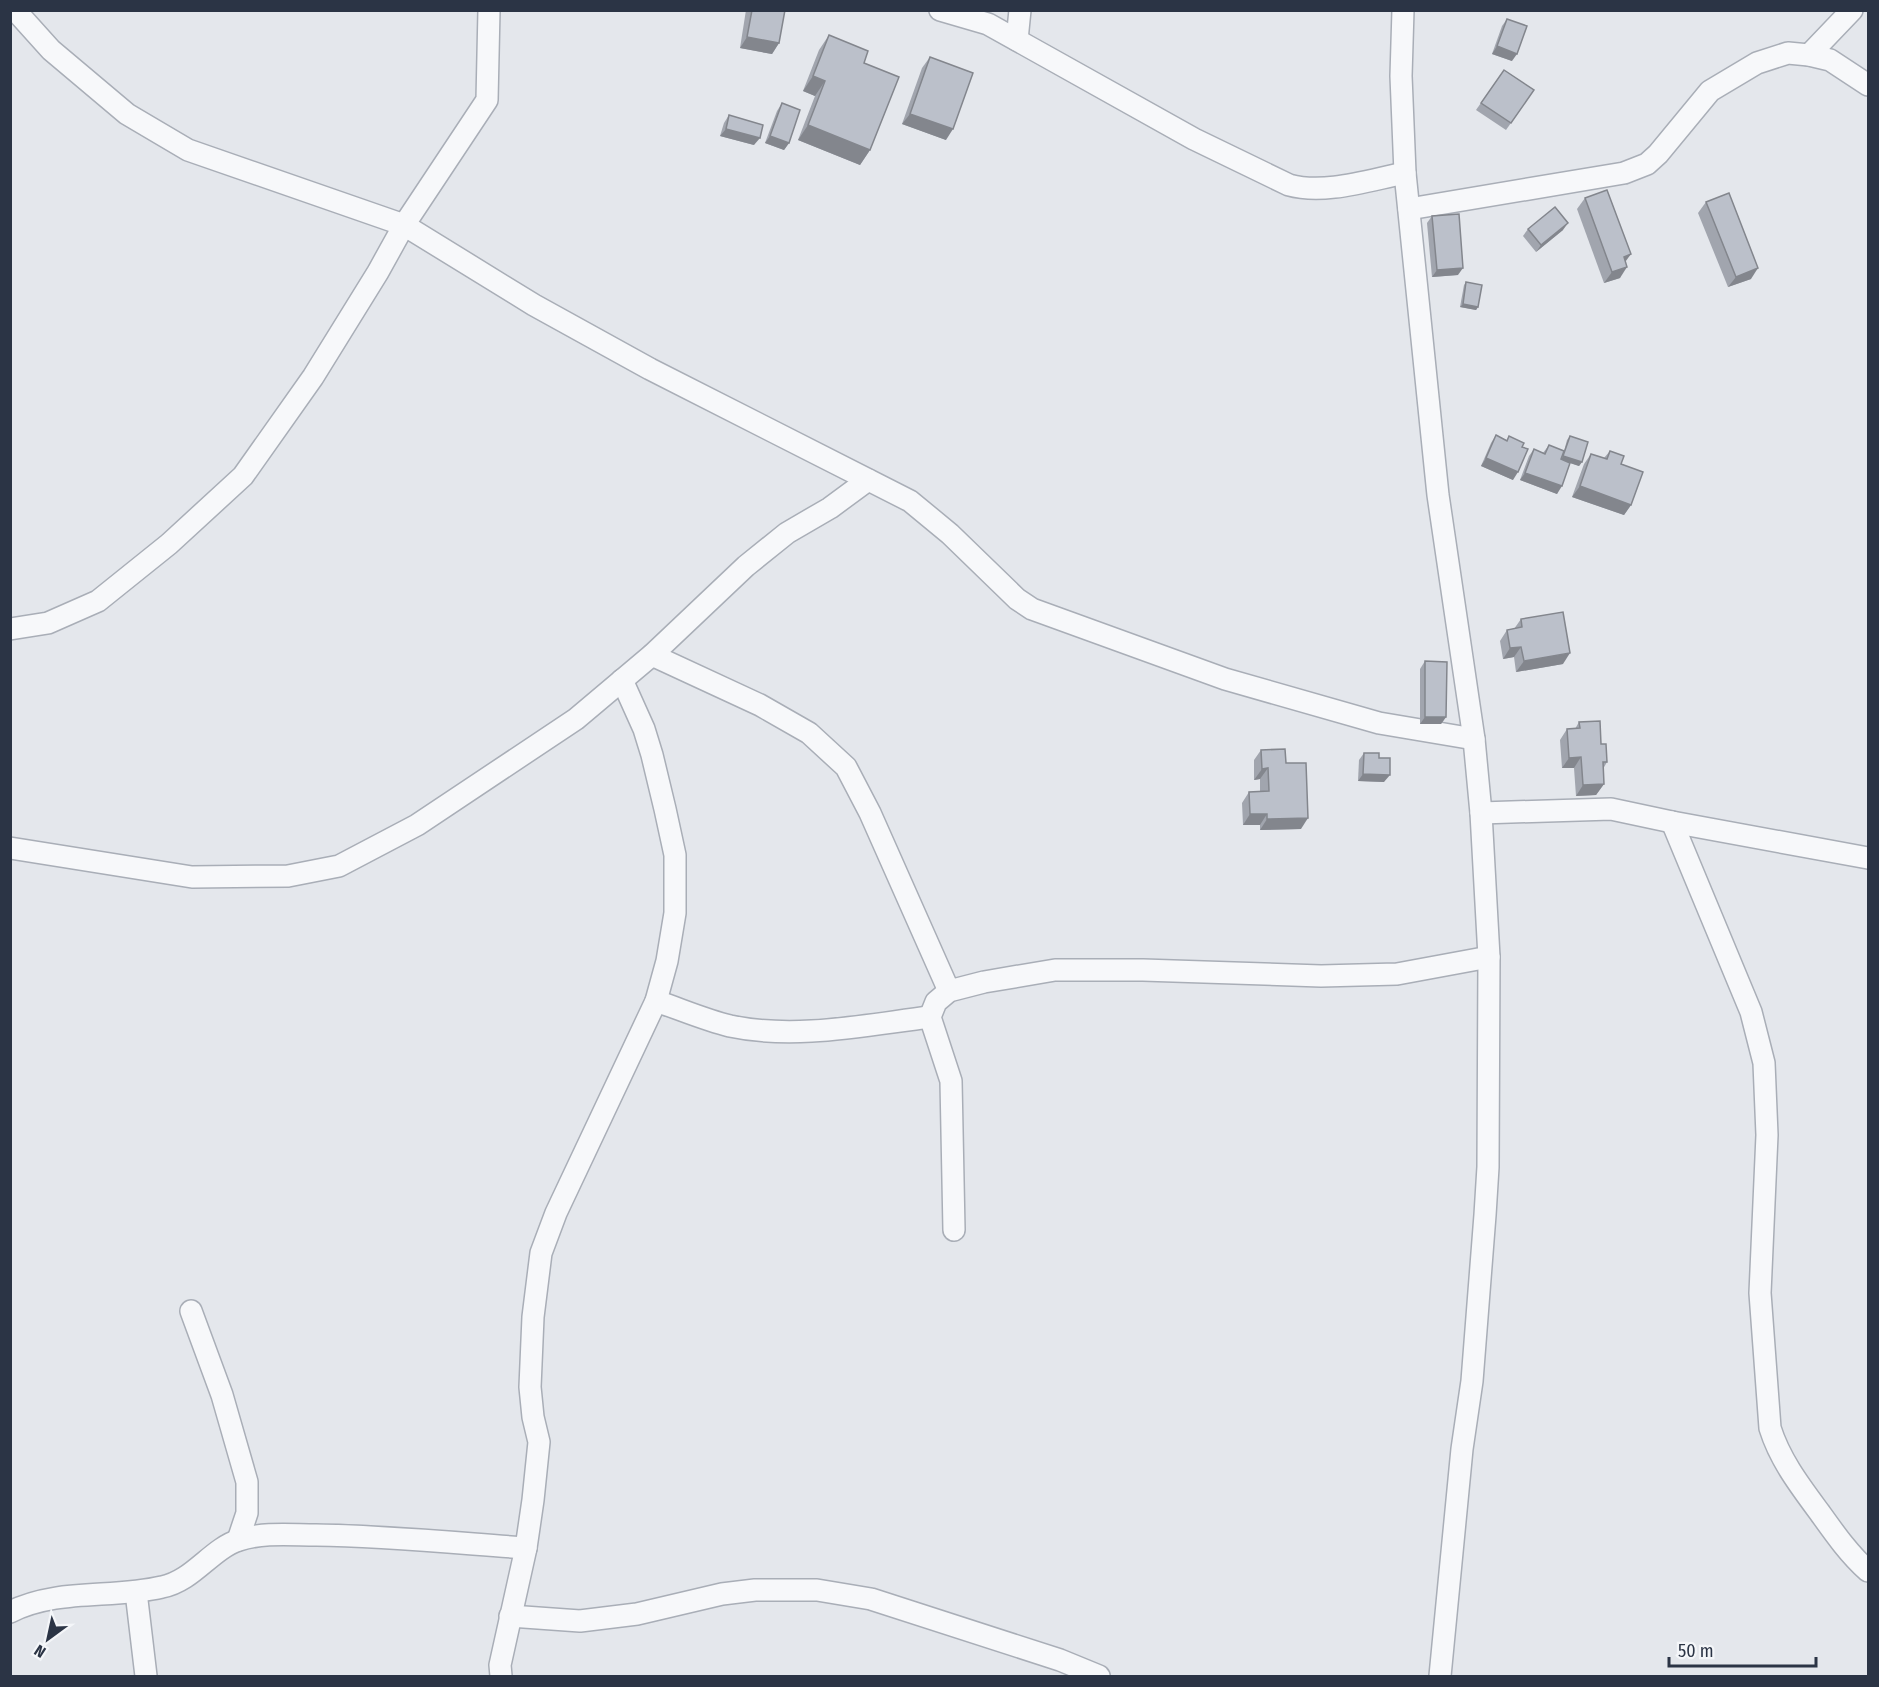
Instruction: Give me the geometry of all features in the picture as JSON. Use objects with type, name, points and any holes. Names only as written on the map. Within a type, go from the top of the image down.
[{"type":"street","points":[[15,10],[51,50],[127,114],[188,150],[404,225],[544,311],[660,374],[910,501],[950,534],[1017,599],[1032,609],[1225,680],[1378,723],[1474,739]]},
{"type":"street","points":[[10,629],[48,623],[98,601],[169,544],[243,476],[314,377],[404,225],[488,100],[489,10]]},
{"type":"street","points":[[940,10],[988,24],[1194,139],[1289,185],[1305,189],[1325,188],[1405,173]]},
{"type":"street","points":[[1017,40],[1020,10]]},
{"type":"street","points":[[1403,10],[1401,76],[1405,173],[1438,495],[1474,739],[1489,957],[1488,1167],[1485,1215],[1472,1381],[1462,1449],[1440,1677]]},
{"type":"street","points":[[1809,55],[1852,10]]},
{"type":"street","points":[[1409,209],[1624,173],[1647,164],[1710,91],[1757,63],[1788,53],[1830,60],[1869,85]]},
{"type":"street","points":[[10,848],[192,877],[288,876],[339,866],[417,825],[576,719],[652,655],[746,566],[787,534],[868,480]]},
{"type":"street","points":[[652,655],[770,710],[808,733],[846,767],[870,813],[949,991]]},
{"type":"street","points":[[501,1677],[500,1665],[526,1548],[533,1500],[538,1442],[530,1387],[533,1317],[541,1253],[556,1213],[656,1001],[667,961],[675,913],[675,855],[652,755],[644,729],[622,680]]},
{"type":"street","points":[[1480,813],[1611,809],[1869,858]]},
{"type":"street","points":[[1672,822],[1750,1012],[1764,1064],[1767,1135],[1760,1293],[1770,1428],[1775,1444],[1796,1481],[1846,1549],[1869,1570]]},
{"type":"street","points":[[954,1230],[951,1081],[930,1017],[936,1002],[949,991],[984,982],[1055,970],[1154,970],[1321,976],[1397,974],[1489,957]]},
{"type":"street","points":[[656,1001],[729,1026],[779,1032],[813,1031],[930,1017]]},
{"type":"street","points":[[192,1311],[222,1395],[247,1482],[247,1513],[238,1540]]},
{"type":"street","points":[[10,1612],[34,1601],[73,1595],[136,1592],[166,1587],[238,1540],[264,1534],[354,1535],[526,1548]]},
{"type":"street","points":[[510,1616],[580,1621],[637,1614],[722,1594],[755,1590],[817,1590],[871,1599],[1060,1660],[1099,1677]]},
{"type":"street","points":[[136,1592],[146,1677]]},
{"type":"building","points":[[752,10],[785,10],[779,43],[747,37]]},
{"type":"building","points":[[1507,19],[1527,26],[1517,54],[1497,46]]},
{"type":"building","points":[[829,35],[868,51],[864,63],[899,77],[870,150],[808,125],[825,81],[813,76]]},
{"type":"building","points":[[930,57],[973,73],[953,129],[910,114]]},
{"type":"building","points":[[1504,70],[1534,90],[1511,123],[1481,103]]},
{"type":"building","points":[[782,103],[800,110],[789,143],[770,136]]},
{"type":"building","points":[[729,115],[763,125],[760,138],[726,129]]},
{"type":"building","points":[[1607,190],[1631,254],[1624,257],[1627,267],[1612,272],[1585,198]]},
{"type":"building","points":[[1729,193],[1758,268],[1736,277],[1706,202]]},
{"type":"building","points":[[1555,207],[1568,223],[1541,245],[1528,229]]},
{"type":"building","points":[[1459,214],[1463,268],[1437,270],[1432,216]]},
{"type":"building","points":[[1466,282],[1482,285],[1478,307],[1463,304]]},
{"type":"building","points":[[1496,435],[1507,441],[1509,436],[1524,443],[1522,447],[1528,449],[1518,472],[1486,458]]},
{"type":"building","points":[[1570,436],[1588,442],[1582,462],[1563,456]]},
{"type":"building","points":[[1549,445],[1564,451],[1561,459],[1570,463],[1562,486],[1525,473],[1534,449],[1545,454]]},
{"type":"building","points":[[1610,451],[1624,456],[1621,464],[1643,472],[1631,505],[1580,486],[1591,454],[1607,459]]},
{"type":"building","points":[[1563,612],[1570,653],[1524,661],[1521,647],[1510,648],[1507,630],[1522,627],[1521,619]]},
{"type":"building","points":[[1425,661],[1447,662],[1446,717],[1425,717]]},
{"type":"building","points":[[1600,721],[1601,744],[1606,744],[1607,762],[1603,762],[1604,784],[1583,785],[1581,757],[1569,758],[1567,729],[1580,728],[1579,722]]},
{"type":"building","points":[[1285,749],[1286,763],[1306,763],[1308,818],[1267,819],[1267,814],[1250,814],[1249,792],[1269,791],[1268,768],[1262,769],[1261,750]]},
{"type":"building","points":[[1364,753],[1379,753],[1379,758],[1390,758],[1390,775],[1363,774]]}]
